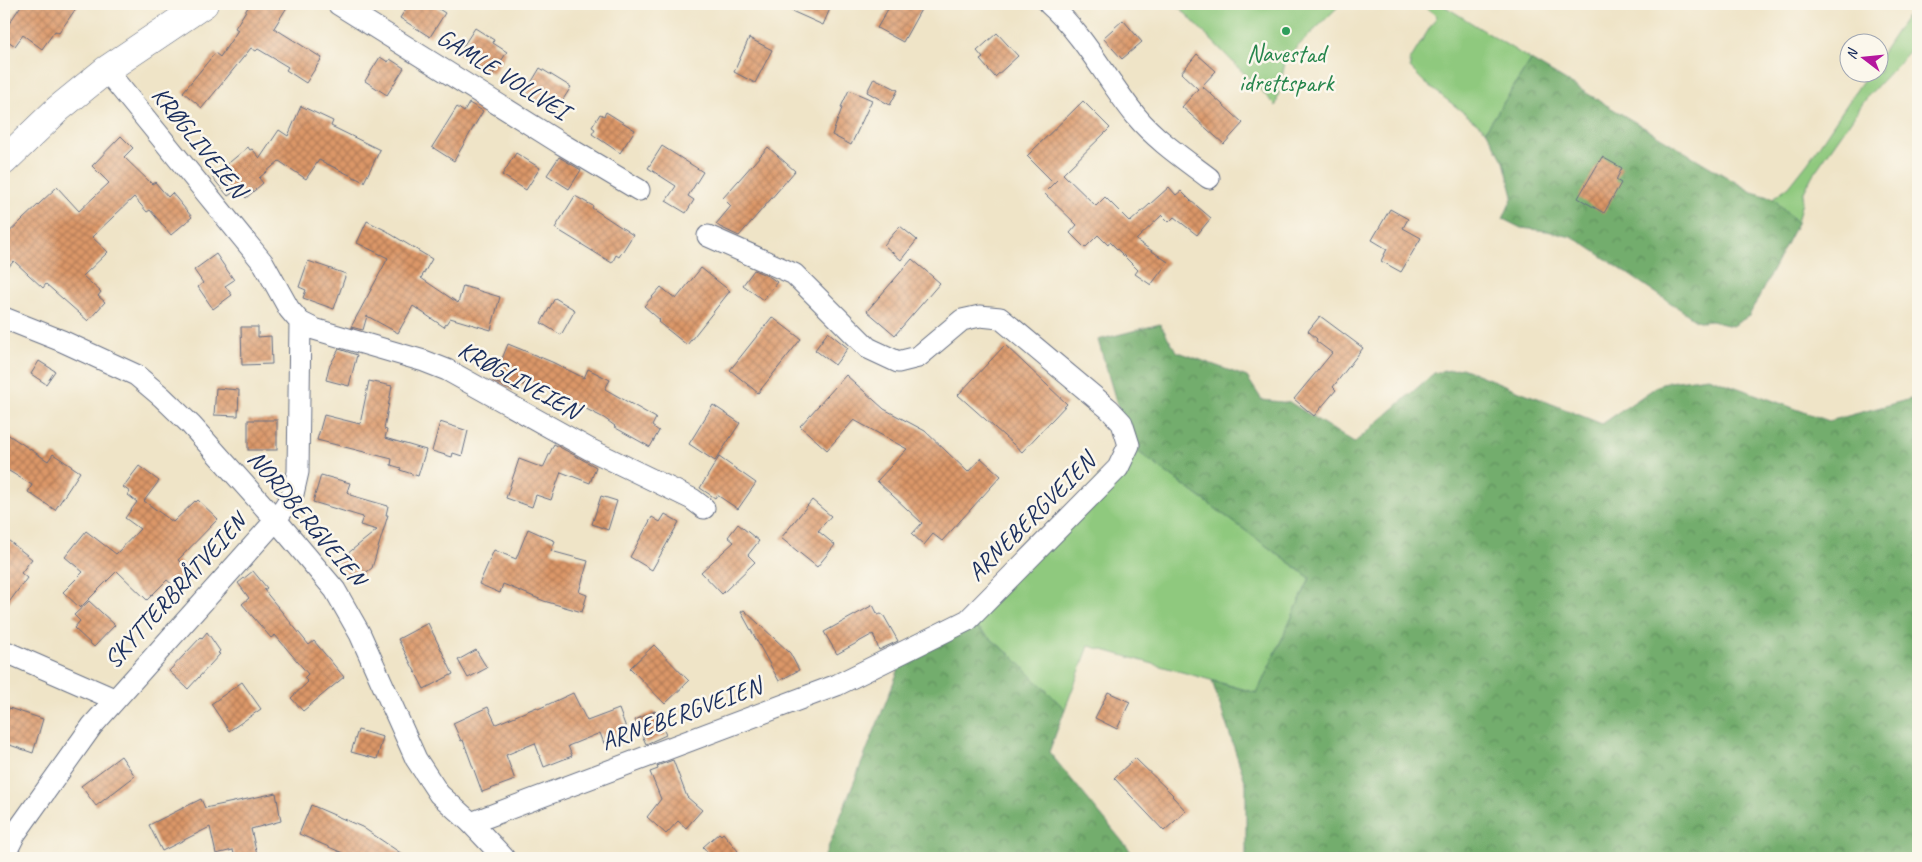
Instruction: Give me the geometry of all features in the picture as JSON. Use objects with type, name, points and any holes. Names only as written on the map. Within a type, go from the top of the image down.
[{"type":"street","points":[[4,161],[58,109],[106,70],[204,4]]},
{"type":"street","name":"GAMLE VOLLVEI","points":[[338,4],[560,143],[640,190]]},
{"type":"street","points":[[1049,4],[1084,42],[1109,81],[1138,118],[1168,147],[1209,178]]},
{"type":"street","name":"KRØGLIVEIEN","points":[[106,70],[264,264],[289,309],[300,322],[314,329],[424,361],[447,370],[589,449],[692,499],[704,508]]},
{"type":"street","name":"ARNEBERGVEIEN","points":[[471,823],[838,685],[968,620],[1118,468],[1129,446],[1122,423],[1109,409],[1000,318],[980,316],[962,320],[918,357],[898,362],[868,348],[794,274],[708,236]]},
{"type":"street","name":"NORDBERGVEIEN","points":[[4,318],[62,341],[136,375],[191,425],[276,520],[335,590],[360,634],[416,759],[439,794],[471,823],[504,858]]},
{"type":"street","points":[[276,520],[293,494],[298,472],[300,322]]},
{"type":"street","name":"SKYTTERBRÅTVEIEN","points":[[4,856],[15,834],[92,726],[114,699],[276,520]]},
{"type":"street","name":"SKYTTERBRÅTVEIEN","points":[[4,651],[114,699]]},
{"type":"green space","points":[[1176,4],[1341,4],[1286,58],[1276,106]]},
{"type":"green space","points":[[1421,4],[1441,4],[1531,60],[1486,130],[1424,82],[1410,68],[1410,60],[1437,16]]},
{"type":"green space","points":[[1918,7],[1918,42],[1890,72],[1890,41],[1904,20]]},
{"type":"green space","points":[[1531,60],[1752,192],[1773,198],[1797,223],[1749,316],[1732,326],[1696,320],[1575,238],[1547,231],[1521,228],[1503,219],[1513,196],[1504,162],[1486,130]]},
{"type":"green space","points":[[1862,82],[1881,82],[1868,96],[1812,176],[1804,192],[1797,223],[1773,198],[1789,186],[1808,162]]},
{"type":"green space","points":[[1160,324],[1176,351],[1247,377],[1262,400],[1291,403],[1354,443],[1434,373],[1462,368],[1602,424],[1662,383],[1708,377],[1829,421],[1918,397],[1918,858],[1246,858],[1246,784],[1212,681],[1257,693],[1310,578],[1129,445],[1098,340]]},
{"type":"green space","points":[[1129,445],[1310,578],[1257,693],[1089,646],[1065,709],[1012,656],[968,620]]},
{"type":"green space","points":[[968,620],[1012,656],[1065,709],[1049,752],[1136,858],[824,858],[906,651]]},
{"type":"building","points":[[22,4],[79,4],[59,33],[55,31],[42,49],[23,35],[15,46],[4,38],[4,31]]},
{"type":"building","points":[[250,4],[289,4],[274,28],[322,58],[306,83],[286,70],[288,67],[258,49],[256,51],[251,48],[202,108],[183,92],[215,53],[220,57],[238,30],[235,28]]},
{"type":"building","points":[[409,4],[431,4],[445,13],[430,37],[400,18]]},
{"type":"building","points":[[776,4],[832,4],[823,25]]},
{"type":"building","points":[[891,4],[924,4],[903,42],[877,28]]},
{"type":"building","points":[[1123,20],[1142,42],[1122,59],[1103,38]]},
{"type":"building","points":[[475,28],[494,40],[493,43],[507,52],[493,74],[458,54]]},
{"type":"building","points":[[997,33],[1018,56],[995,77],[980,60],[983,58],[977,51]]},
{"type":"building","points":[[749,38],[772,50],[755,83],[734,72]]},
{"type":"building","points":[[1197,54],[1216,71],[1202,86],[1243,123],[1224,144],[1182,107],[1198,89],[1181,73]]},
{"type":"building","points":[[380,57],[388,62],[390,59],[404,68],[387,95],[365,81]]},
{"type":"building","points":[[540,68],[571,87],[555,112],[525,93]]},
{"type":"building","points":[[874,78],[898,90],[890,105],[867,92]]},
{"type":"building","points":[[849,90],[872,100],[851,145],[832,135]]},
{"type":"building","points":[[1083,101],[1110,128],[1063,174],[1096,206],[1105,197],[1130,222],[1169,187],[1176,195],[1181,191],[1211,218],[1197,235],[1174,217],[1169,222],[1162,215],[1136,240],[1168,262],[1151,285],[1135,274],[1138,270],[1110,242],[1108,245],[1098,235],[1085,248],[1070,233],[1077,225],[1044,193],[1054,183],[1027,156]]},
{"type":"building","points":[[469,103],[483,111],[454,161],[432,147],[457,107],[464,112]]},
{"type":"building","points":[[301,106],[333,121],[331,126],[380,150],[364,182],[319,160],[306,179],[279,161],[259,178],[263,183],[246,198],[241,192],[237,195],[234,192],[228,196],[212,177],[248,147],[260,158],[279,130],[288,136]]},
{"type":"building","points":[[606,112],[635,130],[620,153],[592,134],[595,129],[592,127],[600,114],[604,116]]},
{"type":"building","points":[[121,136],[133,148],[124,157],[152,184],[155,182],[168,197],[172,193],[192,217],[171,235],[150,210],[147,212],[134,197],[92,237],[108,252],[83,276],[101,292],[98,296],[105,302],[88,321],[46,284],[43,288],[14,261],[4,272],[4,237],[57,187],[79,211],[109,183],[92,166]]},
{"type":"building","points":[[662,146],[703,172],[688,196],[694,200],[686,213],[666,201],[676,186],[648,168]]},
{"type":"building","points":[[768,147],[795,171],[739,236],[716,224],[731,206],[723,198]]},
{"type":"building","points":[[516,153],[540,168],[526,190],[502,175]]},
{"type":"building","points":[[559,157],[581,170],[569,189],[547,175]]},
{"type":"building","points":[[1602,157],[1622,168],[1616,180],[1621,183],[1604,213],[1578,198]]},
{"type":"building","points":[[575,196],[593,206],[592,208],[633,235],[619,257],[616,255],[612,263],[555,228]]},
{"type":"building","points":[[1390,209],[1408,219],[1403,228],[1421,238],[1401,272],[1381,261],[1387,249],[1372,240]]},
{"type":"building","points":[[367,221],[389,232],[432,259],[421,278],[458,303],[463,286],[500,297],[491,330],[450,318],[444,327],[413,306],[398,333],[367,316],[363,330],[351,327],[388,258],[357,243]]},
{"type":"building","points":[[900,226],[917,240],[901,260],[884,245]]},
{"type":"building","points":[[216,254],[234,280],[225,286],[232,295],[213,309],[198,287],[203,283],[194,270]]},
{"type":"building","points":[[912,259],[940,283],[895,335],[867,311]]},
{"type":"building","points":[[308,261],[346,274],[334,309],[303,298],[306,290],[299,287]]},
{"type":"building","points":[[701,268],[730,291],[687,345],[658,322],[660,320],[644,306],[661,287],[676,299]]},
{"type":"building","points":[[754,270],[777,282],[763,300],[743,285]]},
{"type":"building","points":[[555,298],[575,310],[561,335],[541,323]]},
{"type":"building","points":[[1320,316],[1363,348],[1333,387],[1336,390],[1314,416],[1294,399],[1332,353],[1316,341],[1317,339],[1308,331]]},
{"type":"building","points":[[772,317],[801,339],[758,393],[730,370]]},
{"type":"building","points":[[241,327],[258,327],[258,337],[271,336],[272,364],[242,365]]},
{"type":"building","points":[[828,332],[848,348],[835,365],[815,350]]},
{"type":"building","points":[[508,344],[552,362],[584,378],[588,369],[610,380],[605,389],[656,418],[652,426],[659,431],[650,447],[614,427],[604,418],[529,380],[527,384],[524,383],[523,385],[516,383],[513,391],[493,381]]},
{"type":"building","points":[[1005,345],[1067,404],[1022,452],[958,395]]},
{"type":"building","points":[[339,349],[357,355],[349,386],[326,380],[329,367]]},
{"type":"building","points":[[39,361],[55,371],[46,384],[31,374]]},
{"type":"building","points":[[846,375],[884,409],[925,431],[968,472],[981,458],[1001,476],[942,541],[933,534],[924,545],[912,534],[922,523],[877,481],[907,449],[854,420],[827,450],[800,426]]},
{"type":"building","points":[[369,381],[392,386],[384,429],[387,430],[385,438],[426,450],[418,476],[391,465],[392,459],[317,440],[324,415],[360,424]]},
{"type":"building","points":[[216,388],[239,390],[238,416],[214,415]]},
{"type":"building","points":[[713,405],[740,423],[715,461],[689,444]]},
{"type":"building","points":[[248,420],[277,420],[277,450],[248,450]]},
{"type":"building","points":[[440,422],[468,431],[462,456],[453,453],[452,457],[432,451]]},
{"type":"building","points":[[4,432],[48,461],[53,454],[80,472],[55,510],[28,492],[32,485],[4,468]]},
{"type":"building","points":[[554,444],[596,467],[590,483],[561,472],[551,500],[536,495],[532,507],[506,498],[519,459],[543,468]]},
{"type":"building","points":[[719,457],[756,483],[738,509],[717,495],[715,498],[700,488]]},
{"type":"building","points":[[139,466],[159,481],[144,501],[173,522],[198,500],[218,519],[178,560],[194,575],[180,591],[167,580],[147,600],[117,571],[80,608],[63,592],[83,572],[65,557],[86,531],[116,554],[140,529],[125,518],[137,502],[128,495],[130,492],[123,487]]},
{"type":"building","points":[[321,475],[350,483],[347,492],[350,495],[388,506],[386,515],[388,515],[372,568],[353,582],[337,562],[377,530],[360,525],[363,517],[313,502]]},
{"type":"building","points":[[601,496],[617,501],[608,530],[592,524]]},
{"type":"building","points":[[812,500],[831,516],[818,531],[835,545],[817,567],[781,538]]},
{"type":"building","points":[[665,514],[679,522],[652,570],[630,557],[652,517],[660,522]]},
{"type":"building","points":[[738,524],[759,541],[748,555],[755,562],[722,594],[701,572],[734,542],[728,537]]},
{"type":"building","points":[[528,529],[555,541],[551,551],[588,561],[579,592],[587,595],[582,612],[544,601],[503,584],[500,593],[479,584],[494,550],[516,559]]},
{"type":"building","points":[[4,537],[32,559],[21,573],[27,578],[4,609]]},
{"type":"building","points":[[253,571],[267,588],[264,590],[309,645],[314,641],[344,677],[303,711],[291,698],[308,682],[304,678],[308,674],[275,635],[271,638],[242,604],[249,598],[238,583]]},
{"type":"building","points":[[89,601],[115,625],[94,647],[74,628],[80,621],[74,615]]},
{"type":"building","points":[[873,605],[878,615],[884,616],[898,641],[879,650],[873,634],[837,654],[824,632]]},
{"type":"building","points":[[744,610],[790,653],[799,670],[779,681],[741,612]]},
{"type":"building","points":[[428,623],[453,674],[424,689],[398,639]]},
{"type":"building","points":[[207,632],[220,651],[218,653],[220,654],[188,689],[169,671]]},
{"type":"building","points":[[654,645],[689,681],[665,704],[630,668]]},
{"type":"building","points":[[476,650],[487,668],[468,678],[458,660]]},
{"type":"building","points":[[242,682],[261,709],[229,731],[211,704]]},
{"type":"building","points":[[1108,692],[1130,702],[1117,729],[1095,718]]},
{"type":"building","points":[[573,693],[587,721],[619,709],[628,733],[604,743],[600,733],[568,746],[572,756],[544,767],[535,743],[506,755],[515,780],[482,792],[463,740],[461,741],[453,723],[488,707],[496,724],[537,707],[538,709]]},
{"type":"building","points":[[9,708],[43,719],[33,753],[4,743],[4,724]]},
{"type":"building","points":[[655,711],[666,735],[646,744],[635,720]]},
{"type":"building","points":[[358,730],[383,737],[377,759],[351,752]]},
{"type":"building","points":[[121,756],[135,776],[96,806],[81,786]]},
{"type":"building","points":[[1135,758],[1173,795],[1186,811],[1164,831],[1114,778]]},
{"type":"building","points":[[673,760],[687,797],[702,810],[686,828],[678,821],[666,834],[647,817],[661,799],[650,772],[658,769],[657,766]]},
{"type":"building","points":[[276,793],[281,821],[251,829],[257,855],[235,858],[233,850],[216,854],[210,827],[162,851],[149,825],[201,799],[205,808]]},
{"type":"building","points":[[311,805],[362,827],[408,858],[354,858],[299,834]]},
{"type":"building","points":[[719,833],[721,835],[723,833],[738,851],[728,858],[713,858],[703,847]]},
{"type":"place","name":"Navestad idrettspark","points":[[1286,31]]}]
